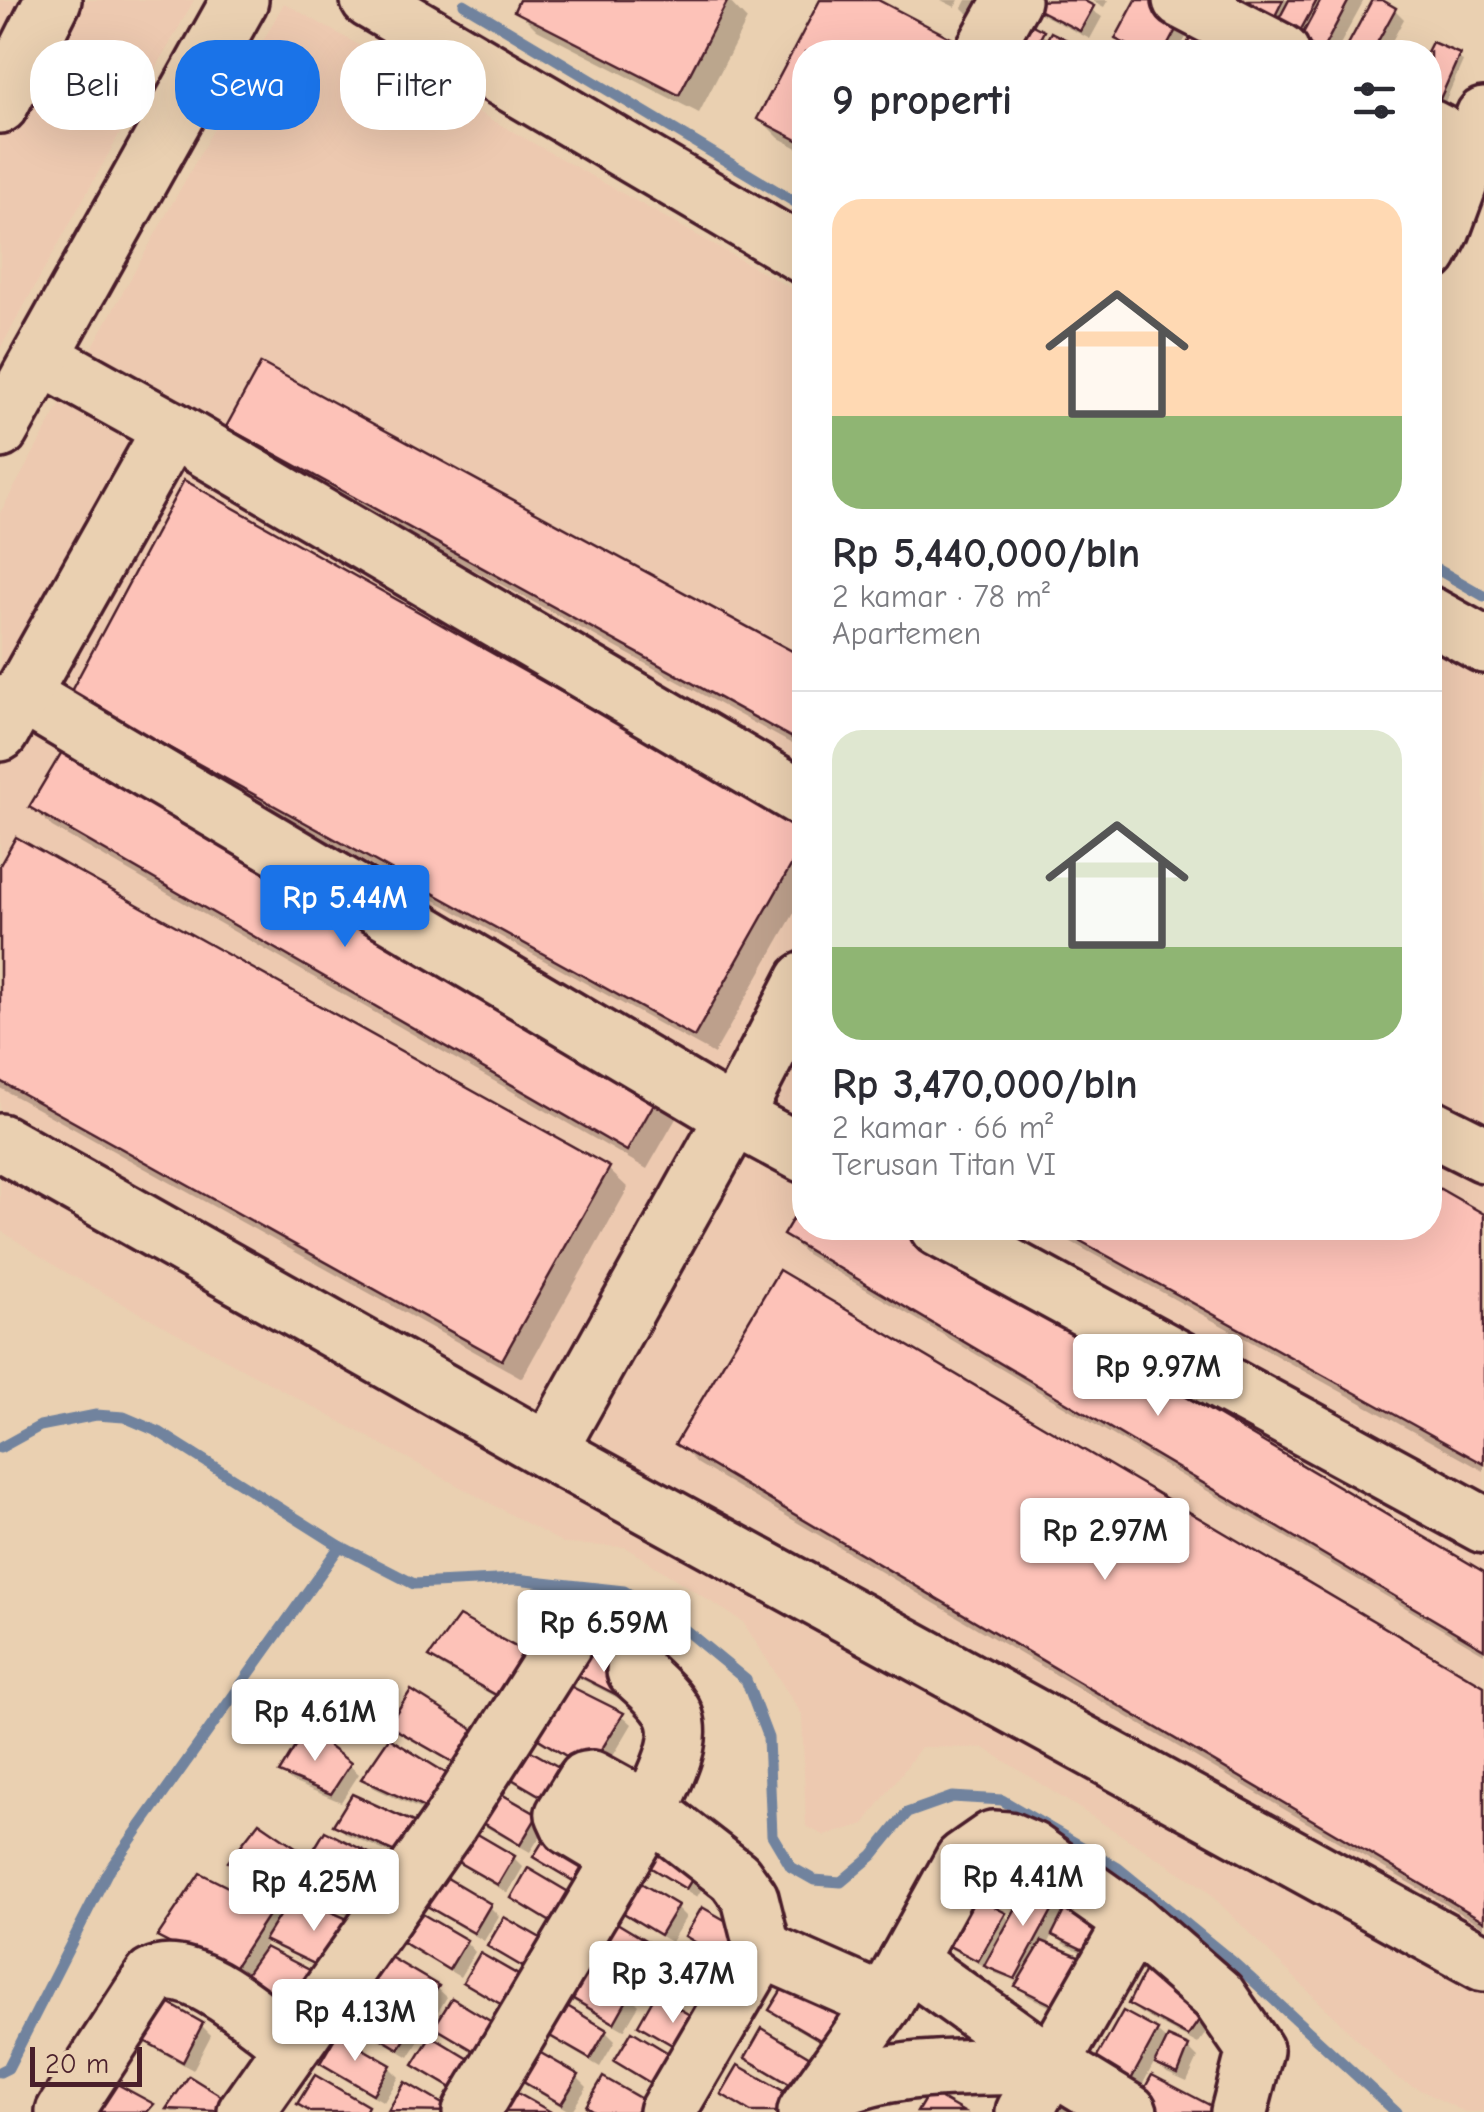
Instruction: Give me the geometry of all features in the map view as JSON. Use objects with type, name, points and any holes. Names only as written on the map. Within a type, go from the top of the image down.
[{"type":"street","points":[[0,105],[54,0]]},
{"type":"street","points":[[0,430],[240,0]]},
{"type":"street","points":[[369,0],[792,248]]},
{"type":"street","points":[[990,40],[1012,0]]},
{"type":"street","points":[[1181,0],[1258,40]]},
{"type":"street","points":[[1442,230],[1462,131]]},
{"type":"street","points":[[41,356],[792,792]]},
{"type":"street","points":[[171,429],[10,713],[792,1148]]},
{"type":"street","points":[[1442,621],[1484,644]]},
{"type":"street","points":[[548,1451],[792,1005]]},
{"type":"street","points":[[1442,1132],[1484,1154]]},
{"type":"street","points":[[0,1142],[548,1451],[1484,1963]]},
{"type":"street","points":[[960,1240],[1484,1524]]},
{"type":"street","points":[[246,2112],[449,1824],[564,1643]]},
{"type":"street","points":[[471,2112],[650,1811],[678,1739],[678,1723],[670,1706],[635,1671]]},
{"type":"street","points":[[622,1858],[565,1822],[564,1814],[585,1780],[599,1781],[650,1811],[735,1876],[750,1898],[764,1954]]},
{"type":"street","points":[[808,2109],[895,1982],[963,1860],[993,1839],[1008,1840],[1031,1850],[1133,1922],[1218,1996],[1251,2043],[1254,2059],[1239,2112]]},
{"type":"street","points":[[1024,2112],[1133,1922]]},
{"type":"street","points":[[667,2112],[758,1958],[764,1954],[895,1982],[1052,2065],[1129,2112]]},
{"type":"street","points":[[64,2112],[152,1977],[163,1972],[177,1972],[223,1993],[292,2045]]},
{"type":"street","points":[[808,2109],[843,2087],[875,2078],[944,2069],[1052,2065]]},
{"type":"shaded area","points":[[0,0],[194,0],[155,70],[155,40],[30,40],[30,130],[122,130],[0,349]]},
{"type":"shaded area","points":[[284,3],[350,40],[340,40],[340,130],[486,130],[486,117],[792,289],[792,1240],[1442,1240],[1442,656],[1484,679],[1484,2112],[1465,2112],[1396,2078],[1203,1887],[984,1748],[921,1747],[864,1824],[825,1836],[806,1826],[802,1715],[743,1622],[625,1547],[565,1544],[65,1272],[0,1230],[0,513],[213,130],[320,130],[320,40],[263,40]]},
{"type":"building","points":[[519,0],[728,0],[679,95],[514,11]]},
{"type":"building","points":[[820,0],[878,0],[955,40],[799,40]]},
{"type":"building","points":[[1083,0],[1094,6],[1080,31],[1021,1]]},
{"type":"building","points":[[1136,0],[1170,0],[1187,9],[1170,40],[1115,39]]},
{"type":"building","points":[[1248,0],[1283,0],[1267,32],[1239,17]]},
{"type":"building","points":[[1289,0],[1317,0],[1295,40],[1272,32]]},
{"type":"building","points":[[1321,0],[1349,0],[1328,40],[1300,39]]},
{"type":"building","points":[[1372,0],[1382,0],[1396,8],[1379,40],[1350,40]]},
{"type":"building","points":[[1017,17],[1044,31],[1039,40],[1005,40]]},
{"type":"building","points":[[1196,27],[1218,38],[1217,40],[1189,40]]},
{"type":"building","points":[[1051,32],[1067,40],[1047,40]]},
{"type":"building","points":[[1442,46],[1460,54],[1442,94]]},
{"type":"building","points":[[792,53],[792,137],[757,119]]},
{"type":"building","points":[[261,363],[792,651],[792,738],[226,427]]},
{"type":"building","points":[[184,480],[792,822],[792,864],[694,1037],[70,693]]},
{"type":"building","points":[[63,750],[660,1093],[627,1151],[29,807]]},
{"type":"building","points":[[16,837],[610,1167],[502,1360],[0,1081],[0,865]]},
{"type":"building","points":[[1442,1190],[1484,1214],[1484,1464],[1079,1240],[1442,1240]]},
{"type":"building","points":[[792,1220],[792,1240],[920,1240],[1484,1572],[1484,1649],[783,1235]]},
{"type":"building","points":[[779,1270],[1484,1686],[1484,1921],[675,1444]]},
{"type":"building","points":[[459,1616],[536,1658],[505,1700],[429,1657]]},
{"type":"building","points":[[579,1649],[641,1679],[631,1702],[566,1669]]},
{"type":"building","points":[[556,1679],[624,1713],[589,1770],[524,1730]]},
{"type":"building","points":[[411,1690],[487,1738],[465,1769],[388,1725]]},
{"type":"building","points":[[306,1729],[351,1763],[331,1794],[279,1773]]},
{"type":"building","points":[[389,1738],[467,1786],[446,1818],[361,1779]]},
{"type":"building","points":[[510,1739],[564,1770],[546,1799],[493,1768]]},
{"type":"building","points":[[484,1784],[538,1815],[520,1845],[467,1813]]},
{"type":"building","points":[[352,1794],[431,1830],[411,1859],[333,1825]]},
{"type":"building","points":[[259,1822],[300,1850],[274,1890],[228,1862]]},
{"type":"building","points":[[462,1825],[515,1856],[498,1885],[444,1854]]},
{"type":"building","points":[[551,1828],[604,1860],[587,1889],[533,1857]]},
{"type":"building","points":[[650,1828],[704,1860],[686,1889],[633,1857]]},
{"type":"building","points":[[325,1831],[403,1870],[370,1919],[290,1889]]},
{"type":"building","points":[[987,1855],[1021,1873],[1004,1902],[972,1885]]},
{"type":"building","points":[[528,1868],[582,1900],[564,1930],[511,1898]]},
{"type":"building","points":[[437,1872],[491,1904],[474,1933],[420,1902]]},
{"type":"building","points":[[200,1873],[272,1909],[230,1974],[157,1937]]},
{"type":"building","points":[[624,1873],[678,1905],[660,1935],[607,1903]]},
{"type":"building","points":[[1033,1877],[1062,1892],[1015,1979],[984,1966]]},
{"type":"building","points":[[967,1893],[1006,1913],[978,1961],[938,1940]]},
{"type":"building","points":[[292,1895],[364,1926],[333,1973],[264,1940]]},
{"type":"building","points":[[1067,1905],[1115,1938],[1107,1961],[1052,1935]]},
{"type":"building","points":[[702,1907],[756,1938],[738,1968],[685,1936]]},
{"type":"building","points":[[414,1909],[467,1940],[449,1970],[396,1938]]},
{"type":"building","points":[[602,1914],[655,1946],[638,1975],[584,1943]]},
{"type":"building","points":[[504,1917],[558,1948],[540,1977],[487,1946]]},
{"type":"building","points":[[1042,1941],[1100,1965],[1073,2015],[1015,1986]]},
{"type":"building","points":[[265,1947],[325,1978],[291,2019],[236,1988]]},
{"type":"building","points":[[680,1948],[733,1979],[716,2008],[662,1976]]},
{"type":"building","points":[[480,1953],[534,1984],[516,2013],[463,1982]]},
{"type":"building","points":[[385,1954],[439,1986],[421,2015],[368,1983]]},
{"type":"building","points":[[577,1962],[631,1993],[614,2023],[560,1991]]},
{"type":"building","points":[[1146,1968],[1210,2004],[1188,2036],[1128,2004]]},
{"type":"building","points":[[787,1981],[840,2012],[822,2041],[769,2010]]},
{"type":"building","points":[[363,1988],[417,2020],[399,2049],[346,2018]]},
{"type":"building","points":[[655,1995],[709,2026],[691,2056],[638,2025]]},
{"type":"building","points":[[156,1996],[203,2023],[183,2062],[132,2034]]},
{"type":"building","points":[[452,1998],[505,2030],[488,2059],[434,2027]]},
{"type":"building","points":[[554,1998],[607,2030],[590,2059],[536,2028]]},
{"type":"building","points":[[1123,2011],[1158,2030],[1127,2087],[1092,2066]]},
{"type":"building","points":[[762,2028],[815,2060],[798,2089],[745,2058]]},
{"type":"building","points":[[632,2031],[685,2063],[667,2093],[614,2061]]},
{"type":"building","points":[[337,2034],[391,2065],[373,2094],[320,2063]]},
{"type":"building","points":[[431,2036],[484,2068],[467,2097],[413,2065]]},
{"type":"building","points":[[1168,2037],[1189,2046],[1178,2074],[1155,2064]]},
{"type":"building","points":[[525,2044],[579,2075],[561,2104],[508,2073]]},
{"type":"building","points":[[738,2065],[792,2096],[782,2112],[751,2112],[721,2094]]},
{"type":"building","points":[[315,2075],[368,2106],[365,2112],[311,2112],[297,2104]]},
{"type":"building","points":[[1152,2075],[1223,2112],[1154,2112],[1137,2102]]},
{"type":"building","points":[[189,2076],[242,2109],[166,2109]]},
{"type":"building","points":[[603,2077],[657,2108],[654,2112],[595,2112],[586,2106]]},
{"type":"building","points":[[106,2078],[154,2104],[147,2112],[83,2112]]},
{"type":"building","points":[[405,2082],[456,2112],[388,2111]]},
{"type":"building","points":[[503,2085],[551,2112],[487,2112]]},
{"type":"building","points":[[929,2092],[964,2112],[917,2112]]},
{"type":"waterway","points":[[464,4],[792,200]]},
{"type":"waterway","points":[[1442,572],[1484,596]]},
{"type":"waterway","points":[[0,1448],[40,1426],[96,1415],[124,1417],[159,1432],[340,1546],[414,1584],[516,1579],[624,1591],[673,1620],[746,1680],[768,1738],[772,1835],[791,1867],[814,1880],[841,1882],[873,1855],[907,1813],[952,1797],[1002,1800],[1118,1868],[1233,1962],[1396,2112]]},
{"type":"waterway","points":[[0,2072],[8,2068],[107,1873],[340,1546]]}]
